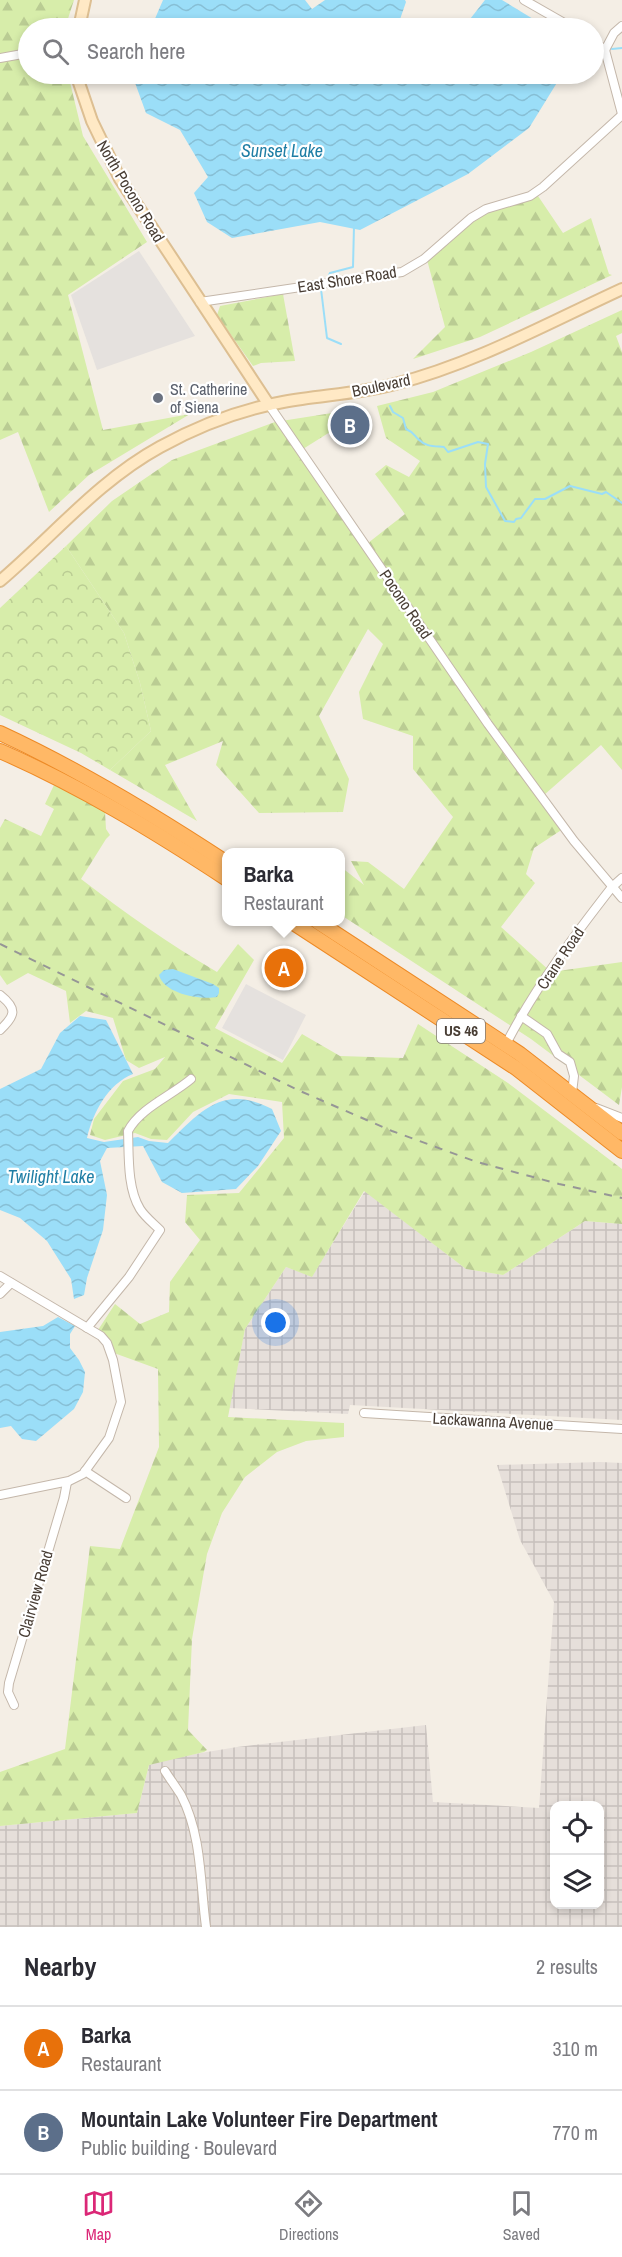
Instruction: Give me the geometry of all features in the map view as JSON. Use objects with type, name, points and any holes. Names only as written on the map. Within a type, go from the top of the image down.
[{"type":"highway","points":[[0,733],[82,773],[222,860]]},
{"type":"highway","points":[[0,751],[125,813],[222,876]]},
{"type":"highway","name":"US 46","points":[[300,926],[516,1068],[622,1151]]},
{"type":"highway","name":"US 46","points":[[326,926],[506,1044],[622,1133]]},
{"type":"main road","points":[[81,18],[85,0]]},
{"type":"main road","name":"North Pocono Road","points":[[79,84],[92,121],[110,161],[200,302]]},
{"type":"main road","name":"Boulevard","points":[[0,581],[103,486],[138,460],[210,422],[269,405],[375,389],[416,378],[479,355],[622,289]]},
{"type":"main road","name":"Pocono Road","points":[[200,302],[269,405]]},
{"type":"street","points":[[524,0],[556,18]]},
{"type":"street","points":[[622,26],[614,33],[605,50],[622,114]]},
{"type":"street","points":[[0,58],[18,55]]},
{"type":"street","name":"East Shore Road","points":[[200,302],[402,272],[424,259],[471,218],[486,210],[530,196],[543,187],[622,114]]},
{"type":"street","name":"Pocono Road","points":[[269,405],[495,734],[544,802],[622,898]]},
{"type":"street","name":"Crane Road","points":[[506,1044],[559,957],[612,887],[622,878]]},
{"type":"street","points":[[0,996],[12,1006],[13,1014],[10,1021],[0,1030]]},
{"type":"street","points":[[521,1017],[548,1034],[558,1054],[570,1062],[574,1076],[572,1093]]},
{"type":"street","points":[[87,1328],[129,1277],[160,1230],[136,1200],[131,1175],[128,1131],[140,1116],[191,1079]]},
{"type":"street","points":[[586,1104],[622,1118]]},
{"type":"street","points":[[0,1276],[100,1336],[107,1343],[119,1384],[121,1402],[109,1438],[85,1471],[67,1482],[0,1495]]},
{"type":"street","points":[[0,1294],[11,1283]]},
{"type":"street","name":"Lackawanna Avenue","points":[[364,1413],[622,1429]]},
{"type":"street","points":[[85,1471],[126,1498]]},
{"type":"street","name":"Clairview Road","points":[[14,1705],[8,1692],[9,1683],[67,1482]]},
{"type":"street","points":[[165,1771],[181,1794],[189,1816],[198,1851],[206,1927]]},
{"type":"shaded area","points":[[139,251],[195,336],[97,370],[71,295]]},
{"type":"shaded area","points":[[246,984],[306,1015],[283,1060],[222,1028]]},
{"type":"shaded area","points":[[365,1191],[466,1269],[503,1275],[585,1221],[622,1224],[622,1420],[350,1405],[348,1414],[229,1408],[245,1329],[286,1267],[312,1276]]},
{"type":"shaded area","points":[[622,1463],[622,1927],[0,1927],[0,1826],[137,1813],[149,1765],[177,1757],[237,1747],[426,1725],[433,1802],[539,1808],[554,1602],[520,1540],[497,1465]]},
{"type":"green space","points":[[0,0],[74,0],[68,18],[18,18],[18,84],[70,84],[83,136],[147,242],[68,295],[103,430],[190,414],[89,475],[49,512],[18,432],[0,440]]},
{"type":"green space","points":[[536,193],[563,233],[591,218],[609,274],[612,275],[480,337],[413,359],[445,327],[426,256],[479,214]]},
{"type":"green space","points":[[283,294],[295,361],[261,363],[253,366],[217,315],[220,306]]},
{"type":"green space","points":[[622,310],[622,333],[616,336],[622,352],[622,770],[601,745],[544,795],[566,827],[534,848],[526,874],[535,883],[501,927],[551,972],[622,962],[622,1087],[619,1105],[531,1039],[345,918],[345,870],[364,885],[351,861],[368,862],[404,889],[453,817],[413,769],[413,736],[363,719],[359,692],[383,644],[368,629],[319,716],[349,779],[343,812],[259,813],[216,765],[223,741],[165,765],[197,821],[110,770],[151,731],[140,683],[124,633],[66,546],[112,501],[172,460],[275,422],[332,413],[338,427],[303,449],[368,543],[405,514],[375,474],[386,465],[409,477],[420,461],[386,438],[377,406],[433,392],[531,352]]},
{"type":"green space","points":[[66,546],[124,633],[140,683],[151,731],[110,770],[81,753],[0,715],[0,608]]},
{"type":"green space","points":[[54,785],[105,812],[106,829],[110,835],[81,879],[148,928],[217,972],[238,944],[254,960],[215,1028],[282,1063],[302,1034],[340,1056],[403,1058],[418,1024],[508,1083],[622,1169],[622,1224],[585,1221],[503,1275],[466,1269],[364,1191],[312,1277],[286,1267],[245,1329],[228,1417],[344,1423],[344,1437],[306,1441],[277,1452],[245,1477],[222,1513],[207,1554],[192,1639],[188,1730],[207,1750],[149,1765],[137,1813],[0,1826],[0,1772],[65,1749],[90,1546],[120,1549],[159,1447],[158,1369],[114,1353],[98,1330],[115,1304],[140,1324],[169,1312],[170,1282],[200,1240],[185,1222],[187,1195],[239,1193],[284,1138],[282,1102],[229,1094],[193,1112],[167,1140],[151,1139],[135,1133],[105,1140],[90,1135],[94,1119],[123,1081],[155,1069],[165,1057],[139,1068],[126,1060],[113,1018],[86,1011],[70,1023],[66,991],[28,973],[7,985],[0,975],[0,828],[5,819],[41,836],[54,809],[45,804]]},
{"type":"water","points":[[163,0],[305,0],[312,9],[325,0],[405,0],[406,2],[400,18],[155,18]]},
{"type":"water","points":[[485,0],[502,0],[532,18],[471,18]]},
{"type":"water","name":"Sunset Lake","points":[[135,84],[556,84],[529,128],[468,174],[360,230],[320,222],[232,238],[207,222],[194,193],[208,177],[180,130],[146,113]]},
{"type":"water","points":[[173,969],[213,984],[219,988],[217,997],[201,998],[168,987],[159,975],[164,970]]},
{"type":"water","name":"Twilight Lake","points":[[80,1016],[106,1020],[133,1074],[116,1085],[103,1100],[93,1118],[87,1138],[104,1142],[138,1137],[168,1143],[192,1120],[214,1104],[240,1099],[272,1109],[281,1131],[258,1166],[236,1189],[182,1193],[162,1182],[143,1146],[107,1148],[100,1161],[107,1195],[103,1230],[87,1278],[84,1295],[74,1299],[71,1279],[47,1241],[20,1218],[0,1210],[0,1089],[41,1069],[60,1033]]},
{"type":"water","points":[[58,1317],[75,1326],[70,1334],[70,1348],[85,1372],[83,1392],[74,1409],[36,1441],[22,1439],[11,1426],[0,1428],[0,1332],[43,1326]]},
{"type":"waterway","points":[[612,49],[622,48]]},
{"type":"waterway","points":[[328,277],[330,273],[353,267],[354,226]]},
{"type":"waterway","points":[[321,289],[327,338],[341,344]]},
{"type":"waterway","points":[[390,406],[393,412],[403,418],[406,429],[427,445],[444,447],[448,452],[478,442],[488,444],[485,464],[486,487],[505,521],[514,522],[521,518],[535,499],[545,499],[570,486],[602,494],[606,492],[622,503]]},
{"type":"railway","points":[[0,944],[300,1091],[392,1131],[477,1162],[622,1198]]},
{"type":"place","name":"St. Catherine of Siena","points":[[158,398]]},
{"type":"place","name":"Mountain Lake Volunteer Fire Department","points":[[350,425]]},
{"type":"place","name":"Barka","points":[[284,968]]}]
